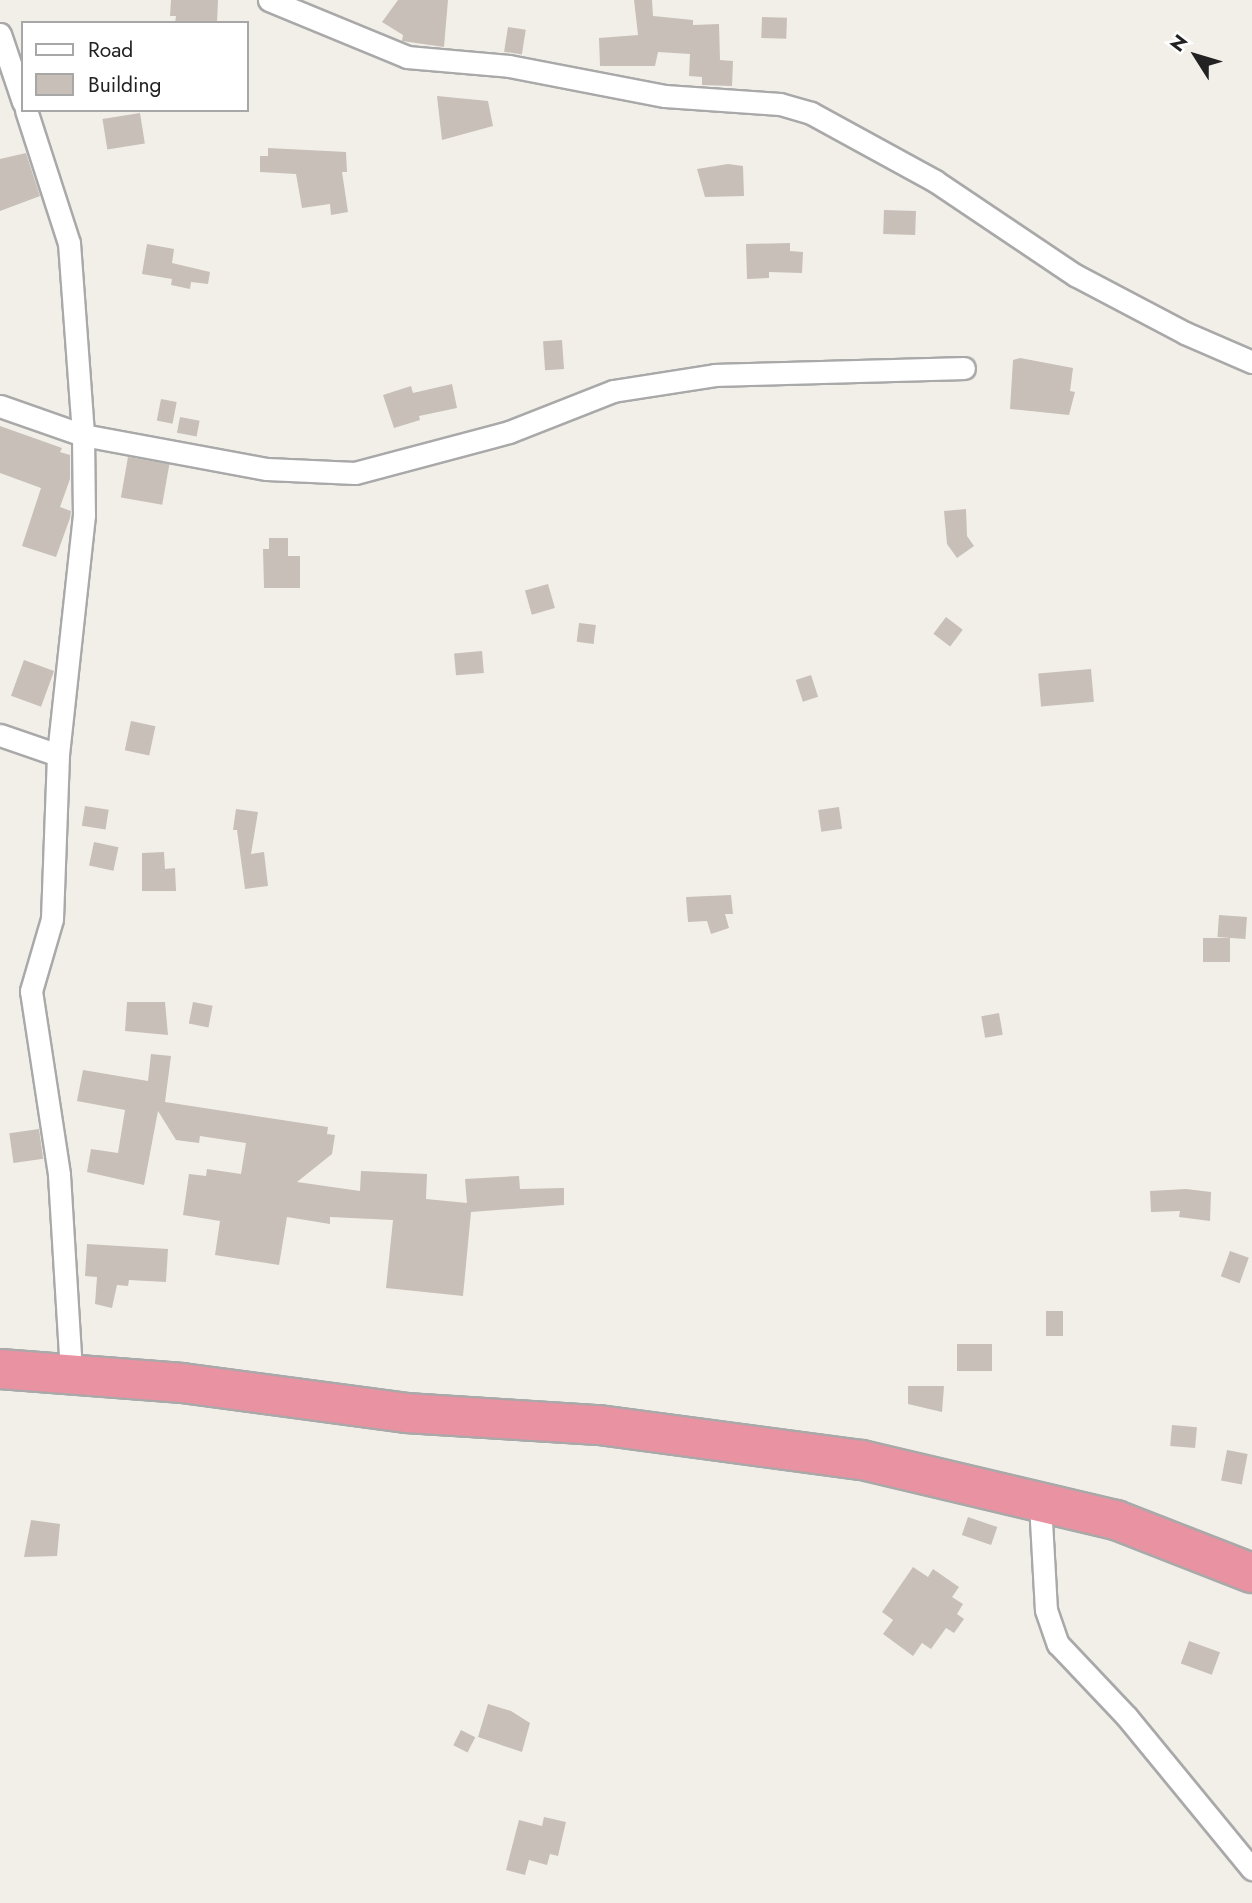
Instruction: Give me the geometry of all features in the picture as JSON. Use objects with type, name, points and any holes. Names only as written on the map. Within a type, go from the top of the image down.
[{"type":"highway","points":[[0,1369],[182,1383],[406,1413],[599,1425],[741,1441],[862,1460],[1116,1520],[1252,1573]]},
{"type":"street","points":[[269,0],[407,57],[509,66],[665,96],[780,103],[811,113],[935,181],[1075,275],[1185,332],[1252,362]]},
{"type":"street","points":[[0,34],[17,99]]},
{"type":"street","points":[[22,112],[69,243],[83,435],[84,515],[58,755],[52,919],[32,991],[59,1175],[71,1374]]},
{"type":"street","points":[[0,406],[83,435],[267,469],[355,473],[499,435],[613,391],[715,375],[964,368]]},
{"type":"street","points":[[0,735],[58,755]]},
{"type":"street","points":[[1040,1503],[1046,1610],[1058,1644],[1128,1717],[1252,1869]]},
{"type":"building","points":[[171,0],[218,0],[217,21],[175,21],[176,16],[170,16]]},
{"type":"building","points":[[398,0],[448,0],[444,47],[402,41],[403,35],[382,22]]},
{"type":"building","points":[[634,0],[652,0],[653,16],[693,20],[693,25],[719,24],[720,60],[733,61],[732,86],[702,85],[702,77],[689,76],[690,54],[658,52],[655,66],[600,66],[599,38],[638,35]]},
{"type":"building","points":[[762,17],[787,18],[786,39],[761,38]]},
{"type":"building","points":[[508,27],[526,30],[522,55],[504,52]]},
{"type":"building","points":[[437,96],[488,101],[493,126],[442,140]]},
{"type":"building","points":[[140,113],[145,144],[107,150],[102,119]]},
{"type":"building","points":[[268,148],[346,152],[347,172],[342,172],[348,212],[331,215],[330,204],[302,208],[296,174],[260,172],[260,156],[268,156]]},
{"type":"building","points":[[26,153],[40,196],[0,211],[0,159]]},
{"type":"building","points":[[728,164],[743,166],[744,196],[705,197],[697,169]]},
{"type":"building","points":[[884,210],[916,211],[915,235],[883,234]]},
{"type":"building","points":[[790,243],[790,251],[803,252],[802,273],[769,272],[769,278],[747,279],[746,244]]},
{"type":"building","points":[[147,244],[174,249],[172,263],[210,272],[208,284],[191,282],[190,289],[171,285],[172,279],[142,274]]},
{"type":"building","points":[[562,340],[564,369],[545,370],[543,341]]},
{"type":"building","points":[[1020,358],[1073,368],[1070,391],[1075,392],[1069,415],[1010,409],[1013,360]]},
{"type":"building","points":[[452,384],[457,408],[419,416],[420,420],[394,428],[383,395],[411,386],[413,393]]},
{"type":"building","points":[[161,399],[177,402],[173,424],[157,421]]},
{"type":"building","points":[[180,417],[200,421],[197,437],[177,433]]},
{"type":"building","points":[[0,426],[62,448],[60,452],[70,455],[70,479],[60,507],[71,511],[56,557],[22,546],[41,488],[0,473]]},
{"type":"building","points":[[128,457],[169,464],[162,505],[121,497]]},
{"type":"building","points":[[966,509],[967,536],[974,546],[957,558],[947,544],[944,511]]},
{"type":"building","points":[[269,538],[288,538],[288,556],[300,556],[300,588],[264,588],[263,549],[269,549]]},
{"type":"building","points":[[548,584],[555,608],[532,615],[525,591]]},
{"type":"building","points":[[946,617],[963,630],[950,646],[933,634]]},
{"type":"building","points":[[579,623],[596,625],[594,644],[577,642]]},
{"type":"building","points":[[482,651],[484,673],[456,675],[454,653]]},
{"type":"building","points":[[24,660],[54,671],[41,707],[11,696]]},
{"type":"building","points":[[1091,669],[1094,702],[1041,706],[1038,674]]},
{"type":"building","points":[[811,675],[818,697],[803,702],[796,680]]},
{"type":"building","points":[[131,721],[155,726],[149,756],[125,750]]},
{"type":"building","points":[[85,806],[109,810],[106,830],[82,826]]},
{"type":"building","points":[[839,807],[842,829],[821,832],[818,810]]},
{"type":"building","points":[[236,809],[258,812],[251,854],[264,852],[268,886],[245,889],[237,830],[233,830]]},
{"type":"building","points":[[94,842],[118,847],[113,871],[89,865]]},
{"type":"building","points":[[164,852],[165,869],[175,868],[176,891],[142,891],[142,853]]},
{"type":"building","points":[[731,895],[733,914],[725,914],[729,928],[711,934],[707,921],[688,922],[686,897]]},
{"type":"building","points":[[1219,915],[1247,917],[1245,939],[1217,937]]},
{"type":"building","points":[[1203,938],[1230,938],[1230,962],[1203,962]]},
{"type":"building","points":[[127,1002],[165,1002],[168,1035],[125,1031]]},
{"type":"building","points":[[193,1002],[213,1006],[208,1027],[189,1024]]},
{"type":"building","points":[[999,1013],[1003,1035],[985,1038],[981,1016]]},
{"type":"building","points":[[151,1054],[171,1056],[165,1102],[328,1127],[327,1134],[335,1135],[332,1154],[297,1182],[360,1191],[361,1171],[427,1174],[426,1199],[467,1203],[465,1179],[519,1176],[520,1189],[564,1188],[564,1205],[471,1212],[463,1296],[386,1288],[393,1220],[330,1217],[330,1224],[287,1217],[279,1265],[215,1255],[220,1221],[183,1215],[189,1174],[206,1176],[207,1169],[241,1174],[246,1143],[200,1136],[199,1143],[176,1140],[158,1111],[144,1185],[87,1172],[91,1149],[118,1153],[125,1110],[77,1101],[83,1070],[148,1081]]},
{"type":"building","points":[[39,1129],[43,1159],[13,1163],[9,1133]]},
{"type":"building","points":[[1186,1189],[1211,1192],[1210,1221],[1179,1217],[1180,1211],[1151,1212],[1150,1191]]},
{"type":"building","points":[[87,1244],[168,1249],[166,1282],[129,1280],[128,1286],[117,1285],[112,1308],[95,1304],[97,1277],[85,1276]]},
{"type":"building","points":[[1230,1251],[1249,1258],[1240,1283],[1221,1276]]},
{"type":"building","points":[[1046,1311],[1063,1311],[1063,1336],[1046,1336]]},
{"type":"building","points":[[957,1344],[992,1344],[992,1371],[957,1371]]},
{"type":"building","points":[[908,1386],[944,1386],[942,1412],[908,1404]]},
{"type":"building","points":[[1172,1425],[1197,1427],[1195,1448],[1170,1446]]},
{"type":"building","points":[[1227,1450],[1248,1454],[1242,1484],[1221,1480]]},
{"type":"building","points":[[968,1517],[997,1527],[991,1545],[962,1535]]},
{"type":"building","points":[[31,1520],[60,1524],[57,1556],[24,1557]]},
{"type":"building","points":[[913,1567],[928,1577],[933,1569],[959,1587],[952,1597],[963,1604],[957,1614],[964,1619],[954,1633],[946,1628],[931,1649],[922,1643],[913,1656],[883,1634],[893,1620],[882,1612]]},
{"type":"building","points":[[1189,1641],[1220,1652],[1212,1675],[1181,1664]]},
{"type":"building","points":[[488,1704],[511,1711],[530,1723],[522,1752],[478,1737]]},
{"type":"building","points":[[461,1730],[475,1737],[468,1752],[453,1745]]},
{"type":"building","points":[[544,1817],[566,1822],[558,1856],[550,1854],[547,1865],[529,1860],[525,1875],[506,1870],[519,1820],[542,1826]]}]
